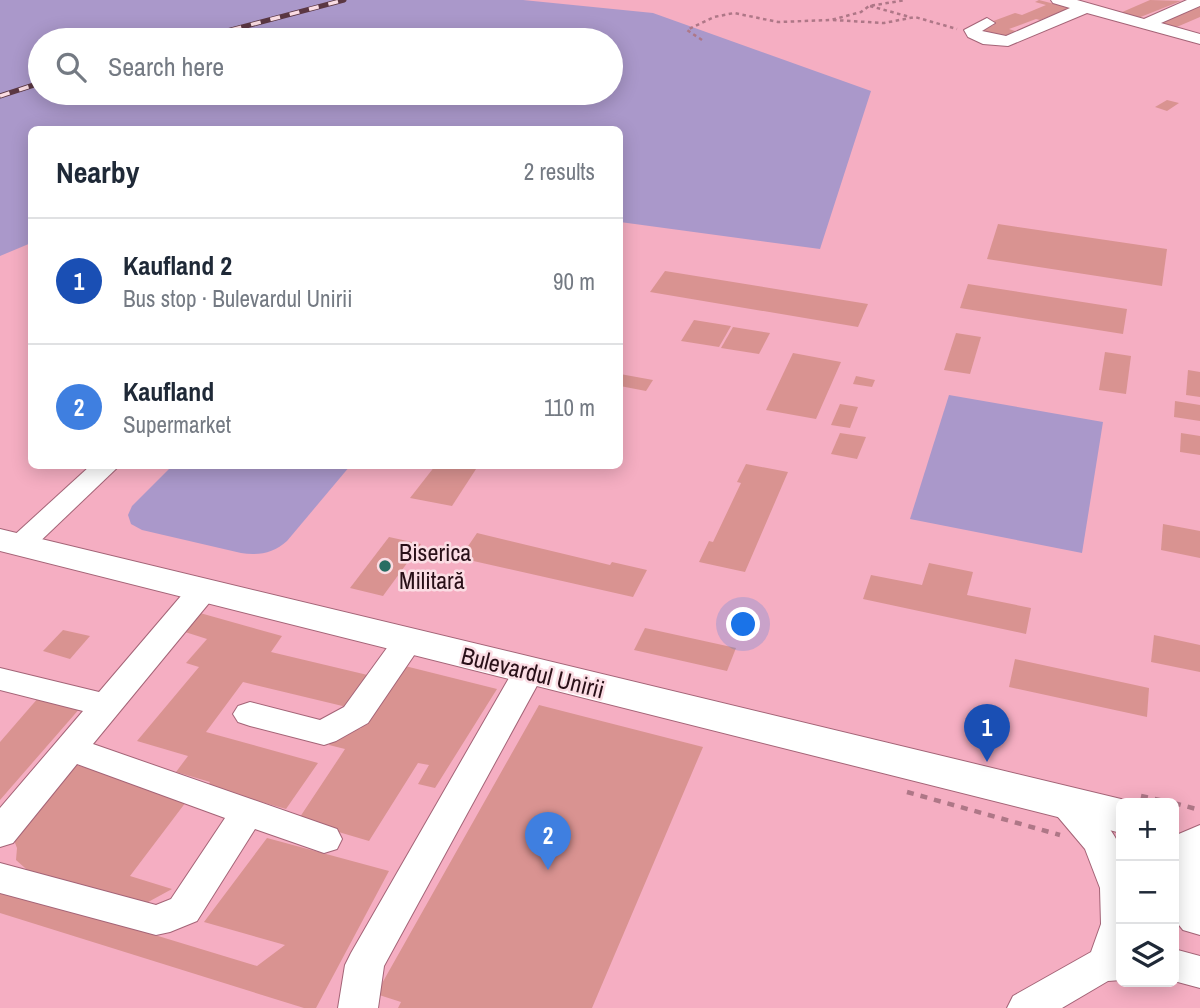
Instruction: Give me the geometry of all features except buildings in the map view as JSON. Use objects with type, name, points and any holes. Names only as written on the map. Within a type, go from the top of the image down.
[{"type":"main road","name":"Bulevardul Unirii","points":[[10,542],[529,671],[1116,836]]},
{"type":"main road","name":"Bulevardul Unirii","points":[[1068,822],[1116,817]]},
{"type":"street","points":[[1059,0],[1200,39]]},
{"type":"street","points":[[979,26],[978,37],[1007,41],[1121,0]]},
{"type":"street","points":[[1145,24],[1200,0]]},
{"type":"street","points":[[1173,32],[1200,20]]},
{"type":"street","points":[[10,542],[100,469]]},
{"type":"street","points":[[0,833],[203,590]]},
{"type":"street","points":[[250,714],[324,733],[356,715],[408,642]]},
{"type":"street","points":[[345,1008],[365,965],[529,671]]},
{"type":"street","points":[[0,679],[106,705]]},
{"type":"street","points":[[70,749],[324,839]]},
{"type":"street","points":[[0,878],[156,920],[170,917],[184,910],[247,812]]},
{"type":"street","points":[[1068,822],[1100,842],[1119,888],[1120,924]]},
{"type":"street","points":[[1027,1008],[1116,961]]},
{"type":"street","points":[[358,1008],[365,965]]},
{"type":"street","points":[[1179,966],[1200,972]]},
{"type":"path","points":[[831,20],[861,12],[869,6],[906,0]]},
{"type":"path","points":[[869,6],[949,27],[979,26]]},
{"type":"path","points":[[702,40],[687,30],[714,17],[734,13],[778,22],[831,20],[884,23],[915,18]]},
{"type":"path","points":[[907,792],[1024,824],[1068,822]]},
{"type":"path","points":[[1179,804],[1200,810]]},
{"type":"shaded area","points":[[0,0],[523,0],[653,13],[871,91],[820,249],[623,222],[623,126],[28,126],[28,244],[0,256]]},
{"type":"shaded area","points":[[949,395],[1103,422],[1082,553],[910,519]]},
{"type":"shaded area","points":[[169,469],[347,469],[287,541],[266,553],[241,553],[142,530],[131,524],[128,515],[132,506]]},
{"type":"railway","points":[[238,28],[344,0]]},
{"type":"railway","points":[[0,96],[28,87]]},
{"type":"place","name":"Biserica Militară","points":[[385,566]]},
{"type":"place","name":"Kaufland 2","points":[[987,762]]},
{"type":"place","name":"Kaufland","points":[[548,870]]}]
